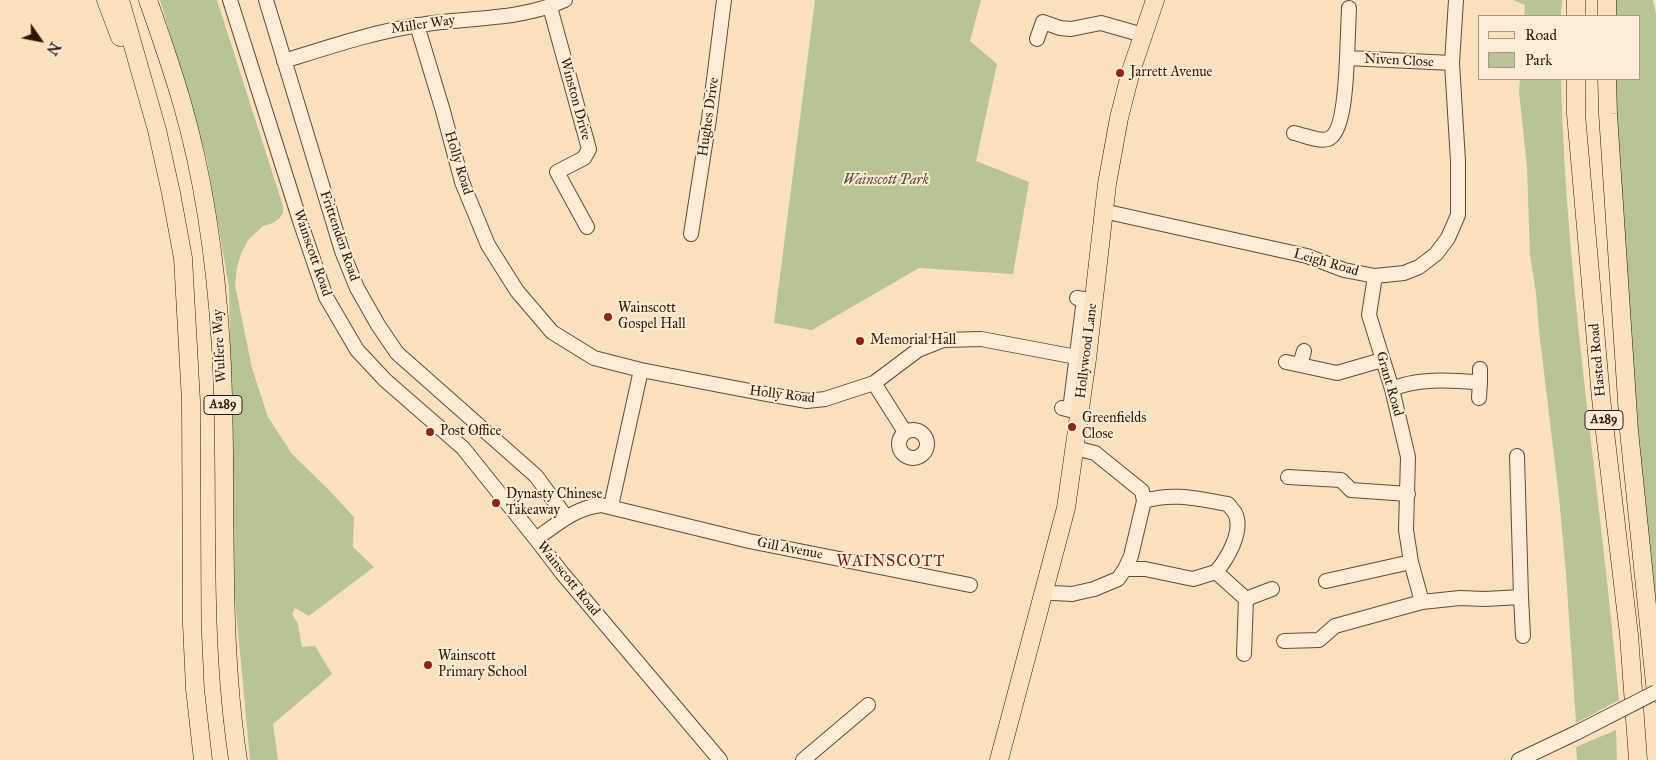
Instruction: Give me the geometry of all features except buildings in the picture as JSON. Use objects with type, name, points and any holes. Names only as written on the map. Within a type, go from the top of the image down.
[{"type":"main road","name":"A289","points":[[106,0],[130,68],[157,130]]},
{"type":"main road","name":"A289","points":[[120,0],[157,130],[183,258],[191,401],[192,624],[195,689],[203,760]]},
{"type":"main road","name":"Wulfere Way","points":[[148,0],[173,72],[194,149],[203,191],[216,280],[223,402],[224,592],[230,693],[238,760]]},
{"type":"main road","name":"Hollywood Lane","points":[[999,760],[1066,508],[1075,448],[1082,358],[1107,184],[1119,118],[1131,71],[1155,0]]},
{"type":"main road","points":[[1576,0],[1576,15]]},
{"type":"main road","points":[[1607,0],[1607,15]]},
{"type":"main road","name":"Hasted Road","points":[[1576,80],[1577,124],[1601,398],[1629,635],[1638,760]]},
{"type":"main road","name":"Hasted Road","points":[[1607,80],[1629,431],[1656,692]]},
{"type":"street","name":"Wainscott Road","points":[[230,0],[326,297],[357,350],[385,380],[462,448],[562,573],[720,760]]},
{"type":"street","name":"Frittenden Road","points":[[266,0],[342,251],[357,288],[378,325],[397,353],[536,476],[566,517]]},
{"type":"street","name":"Miller Way","points":[[284,60],[386,31],[443,21],[482,19],[550,7],[565,0]]},
{"type":"street","name":"Hughes Drive","points":[[691,234],[709,119],[724,0]]},
{"type":"street","name":"Leigh Road","points":[[1104,212],[1307,256],[1344,270],[1374,276],[1404,273],[1420,267],[1436,254],[1448,238],[1458,215],[1452,63],[1456,0]]},
{"type":"street","name":"Winston Drive","points":[[550,7],[589,149],[584,158],[557,172],[587,227]]},
{"type":"street","name":"Niven Close","points":[[1294,133],[1327,139],[1334,136],[1339,127],[1347,58],[1349,8]]},
{"type":"street","points":[[1037,39],[1043,22],[1060,28],[1071,29],[1102,23],[1143,35]]},
{"type":"street","name":"Holly Road","points":[[417,25],[443,110],[462,182],[488,245],[517,291],[552,332],[594,358],[641,370],[807,401],[825,399],[874,383],[918,350],[943,340],[981,339],[1082,358]]},
{"type":"street","name":"Niven Close","points":[[1347,58],[1452,63]]},
{"type":"street","name":"Grant Road","points":[[1374,276],[1369,315],[1392,389],[1408,458],[1406,530],[1411,562],[1422,602]]},
{"type":"street","points":[[1062,408],[1070,410],[1082,358],[1084,299],[1076,298]]},
{"type":"street","points":[[1300,365],[1304,350]]},
{"type":"street","points":[[1286,362],[1337,373],[1382,360]]},
{"type":"street","points":[[611,506],[641,370]]},
{"type":"street","points":[[1392,389],[1412,382],[1480,376],[1479,398]]},
{"type":"street","points":[[874,383],[905,432]]},
{"type":"street","points":[[1044,590],[1053,593],[1072,594],[1094,590],[1118,579],[1131,556],[1144,501],[1142,491],[1095,453],[1075,448]]},
{"type":"street","points":[[1517,456],[1523,636]]},
{"type":"street","points":[[1288,477],[1341,480],[1351,490],[1408,494]]},
{"type":"street","points":[[1125,569],[1145,569],[1193,579],[1216,572],[1230,552],[1236,529],[1236,515],[1228,504],[1178,495],[1144,501]]},
{"type":"street","name":"Gill Avenue","points":[[536,539],[566,517],[588,507],[611,506],[749,541],[970,585]]},
{"type":"street","points":[[1326,581],[1411,562]]},
{"type":"street","points":[[1216,572],[1246,599]]},
{"type":"street","points":[[1246,599],[1272,589]]},
{"type":"street","points":[[1284,641],[1319,640],[1336,626],[1422,602],[1460,598],[1522,597]]},
{"type":"street","points":[[1244,654],[1246,599]]},
{"type":"street","points":[[1519,760],[1535,754],[1656,692]]},
{"type":"street","points":[[803,760],[868,705]]},
{"type":"green space","points":[[160,0],[217,0],[283,206],[283,213],[279,219],[263,226],[248,240],[237,268],[235,285],[252,368],[268,417],[292,454],[354,517],[353,547],[374,567],[309,616],[295,608],[292,614],[298,624],[302,647],[315,646],[332,674],[273,724],[278,760],[250,760],[235,599],[229,287],[207,160]]},
{"type":"green space","name":"Wainscott Park","points":[[815,0],[981,0],[970,41],[997,64],[976,161],[1029,182],[1013,274],[919,268],[812,330],[774,323]]},
{"type":"green space","points":[[1513,0],[1562,0],[1561,15],[1524,15],[1525,5]]},
{"type":"green space","points":[[1613,0],[1653,0],[1656,14],[1656,646],[1628,356],[1612,80],[1641,80],[1641,15],[1613,15]]},
{"type":"green space","points":[[1520,80],[1561,80],[1564,157],[1577,312],[1612,622],[1619,700],[1576,723],[1559,497],[1530,255],[1527,167],[1519,92]]},
{"type":"green space","points":[[1616,730],[1617,760],[1577,760],[1576,747]]},
{"type":"place","name":"Jarrett Avenue","points":[[1120,73]]},
{"type":"place","name":"Wainscott Gospel Hall","points":[[608,317]]},
{"type":"place","name":"Memorial Hall","points":[[860,341]]},
{"type":"place","name":"Greenfields Close","points":[[1072,427]]},
{"type":"place","name":"Post Office","points":[[430,432]]},
{"type":"place","name":"Dynasty Chinese Takeaway","points":[[496,503]]},
{"type":"place","name":"Wainscott Primary School","points":[[428,665]]},
{"type":"district","name":"WAINSCOTT","points":[[891,562]]}]
